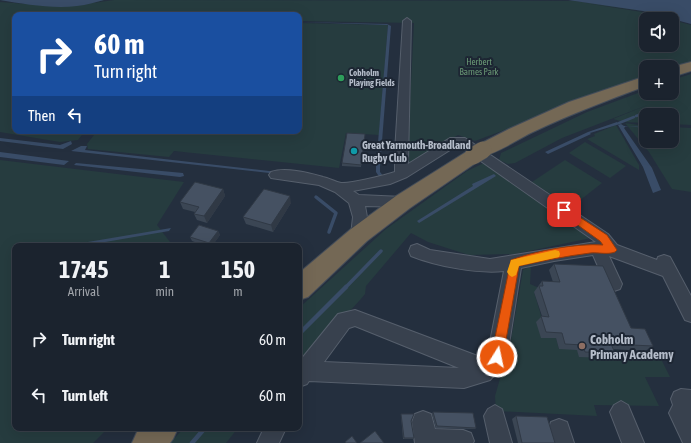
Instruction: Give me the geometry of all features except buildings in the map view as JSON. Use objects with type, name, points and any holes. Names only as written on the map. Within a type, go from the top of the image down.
[{"type":"highway","points":[[679,70],[691,66]]},
{"type":"highway","points":[[302,286],[359,235],[402,202],[478,153],[515,133],[575,106],[639,83]]},
{"type":"highway","points":[[148,443],[159,431]]},
{"type":"street","points":[[402,174],[401,152],[406,21]]},
{"type":"street","points":[[340,188],[390,179],[402,174],[454,141],[462,141],[603,238],[614,284]]},
{"type":"street","points":[[276,175],[294,176],[321,181],[340,188],[356,200],[402,202]]},
{"type":"street","points":[[356,200],[360,217],[359,235]]},
{"type":"street","points":[[417,251],[429,256],[490,266],[514,263],[554,254],[605,249],[665,265],[691,314]]},
{"type":"street","points":[[302,374],[464,378],[478,375],[487,369],[497,357],[514,263]]},
{"type":"street","points":[[302,373],[344,320],[349,318],[355,318],[487,369]]},
{"type":"street","points":[[684,404],[691,435]]},
{"type":"street","points":[[621,412],[633,443]]},
{"type":"street","points":[[495,416],[500,443]]},
{"type":"street","points":[[268,443],[274,431]]},
{"type":"street","points":[[425,435],[462,441]]},
{"type":"green space","name":"Herbert Barnes Park","points":[[0,0],[104,0],[93,3],[114,0],[573,1],[568,0],[650,12],[584,3],[642,12],[639,12],[639,52],[679,52],[679,22],[691,25],[691,61],[679,65],[679,60],[639,60],[639,81],[475,141],[458,135],[407,164],[414,23],[302,21],[302,12],[12,12],[12,134],[0,132],[0,2],[41,5]]},
{"type":"green space","name":"Cobholm Playing Fields","points":[[302,23],[388,25],[379,135],[346,133],[339,168],[174,151],[169,157],[88,149],[87,144],[95,134],[302,134]]},
{"type":"green space","points":[[691,74],[691,125],[679,124],[679,108],[640,108],[650,104],[562,138],[515,163],[508,164],[499,160],[501,153],[587,112],[639,93],[639,100],[679,100],[679,78]]},
{"type":"green space","points":[[639,108],[639,123],[624,122],[613,119]]},
{"type":"green space","points":[[625,123],[639,125],[639,140]]},
{"type":"green space","points":[[616,125],[639,165],[639,170],[587,139],[595,136],[594,134]]},
{"type":"green space","points":[[679,127],[691,128],[691,192],[672,189],[646,148],[679,148]]},
{"type":"green space","name":"Herbert Barnes Park","points":[[12,134],[83,134],[78,140],[60,142]]},
{"type":"green space","points":[[585,142],[626,166],[610,178],[569,153]]},
{"type":"green space","points":[[0,160],[184,182],[157,225],[171,243],[12,243],[12,431],[105,431],[93,443],[0,443]]},
{"type":"green space","points":[[565,160],[602,183],[570,208],[532,182]]},
{"type":"green space","points":[[484,163],[591,238],[515,254],[469,255],[428,242],[411,233],[366,286],[365,294],[360,300],[302,363],[302,305],[386,229],[467,171]]},
{"type":"green space","name":"Cobholm Primary Academy","points":[[531,266],[530,284],[537,287],[538,292],[534,292],[543,322],[556,338],[559,349],[606,349],[658,353],[670,377],[645,377],[659,406],[594,405],[597,416],[496,411],[495,396],[511,340],[523,270]]},
{"type":"green space","points":[[181,431],[236,431],[226,443],[170,443]]},
{"type":"water","points":[[0,0],[104,0],[81,6],[58,7],[38,6]]},
{"type":"water","points":[[568,0],[691,0],[691,24],[679,21],[679,12],[643,11]]},
{"type":"water","points":[[302,22],[387,24],[391,26],[380,167],[380,172],[384,177],[380,178],[376,172],[376,166],[388,25]]},
{"type":"water","points":[[617,122],[620,124],[590,133],[591,134],[548,154],[545,152],[588,132]]},
{"type":"water","points":[[621,124],[626,126],[624,128],[652,168],[661,190],[653,193],[643,167],[618,125]]},
{"type":"water","points":[[0,138],[60,145],[71,141],[72,144],[63,149],[0,141]]},
{"type":"water","points":[[81,146],[87,146],[85,150],[278,172],[278,174],[71,151]]},
{"type":"water","points":[[0,152],[69,161],[64,165],[0,157]]},
{"type":"water","points":[[76,163],[183,173],[184,176],[180,177],[74,165]]},
{"type":"water","points":[[494,174],[496,176],[419,223],[417,221],[473,186],[472,184]]},
{"type":"water","points":[[171,228],[169,231],[99,243],[82,243]]},
{"type":"waterway","points":[[619,123],[634,117]]},
{"type":"waterway","points":[[316,197],[336,213],[329,232]]},
{"type":"waterway","points":[[345,288],[381,251]]},
{"type":"waterway","points":[[302,331],[345,288]]},
{"type":"waterway","points":[[192,443],[202,431]]},
{"type":"slow traffic","points":[[512,272],[514,263],[555,254]]},
{"type":"place","name":"Cobholm Playing Fields","points":[[341,78]]},
{"type":"place","name":"Great Yarmouth-Broadland Rugby Club","points":[[354,151]]},
{"type":"place","name":"Cobholm Primary Academy","points":[[582,346]]},
{"type":"route","points":[[497,357],[514,263],[554,254],[593,248],[608,248],[612,250],[603,238],[564,210]]}]
